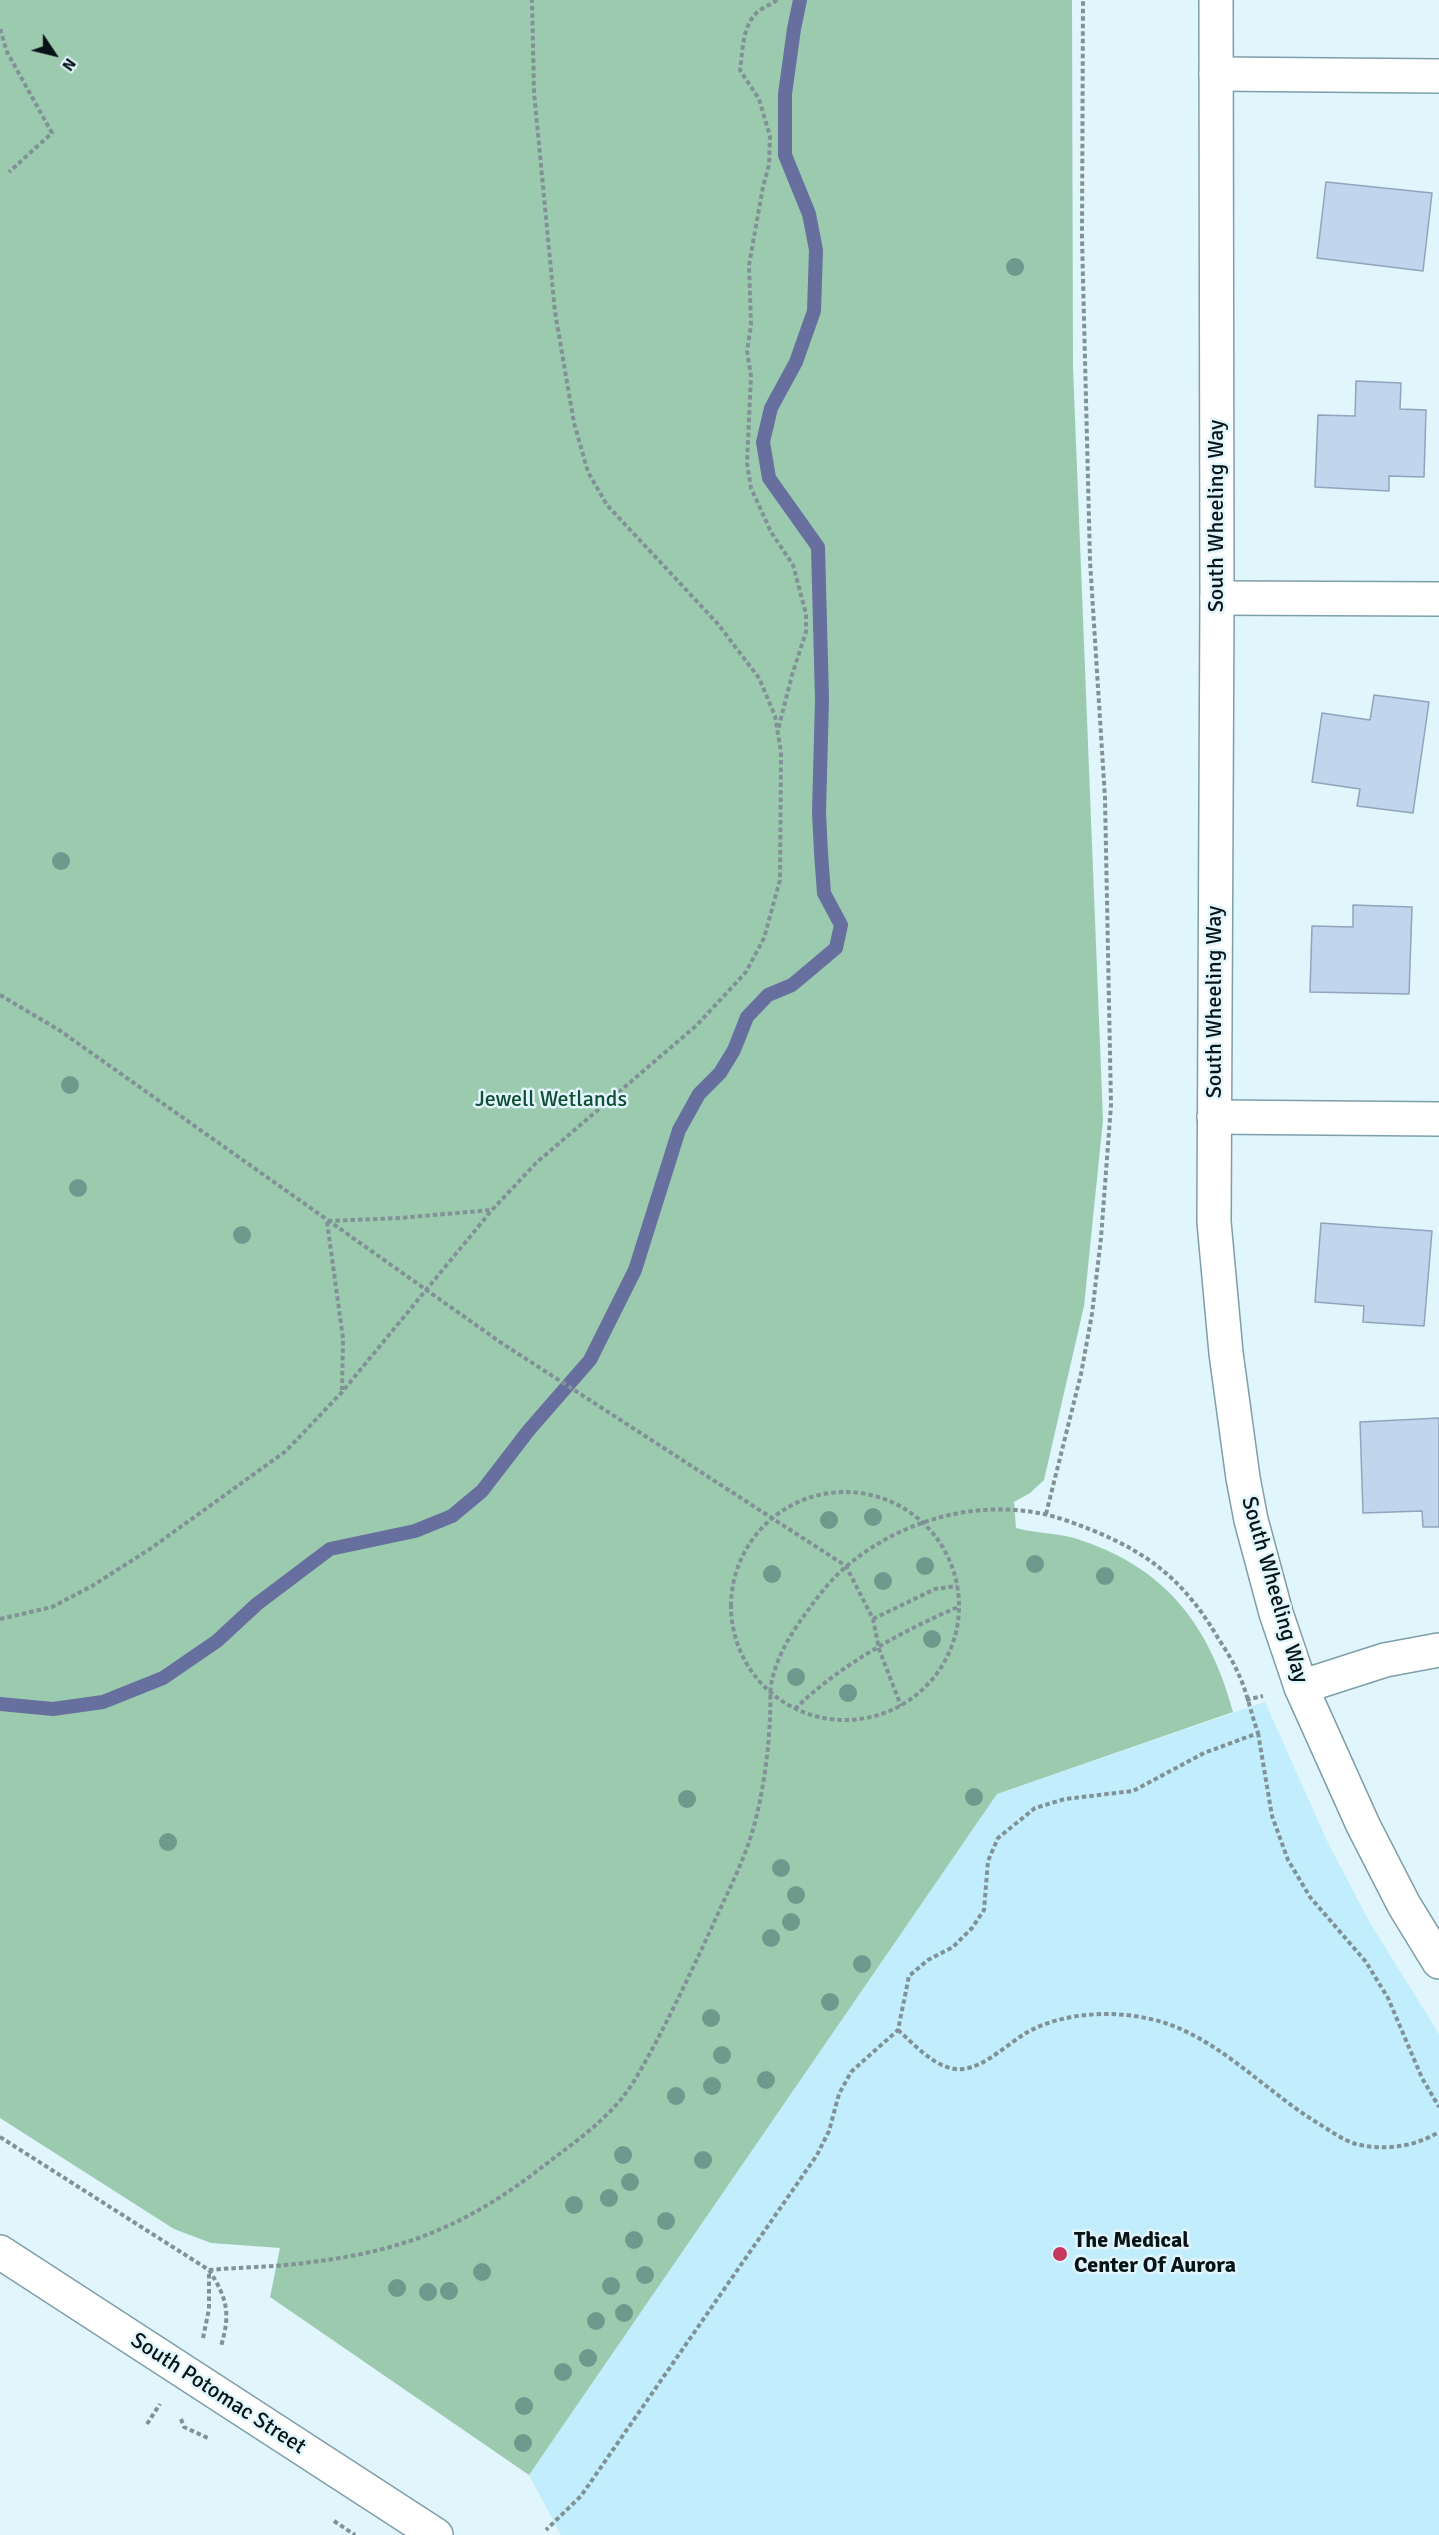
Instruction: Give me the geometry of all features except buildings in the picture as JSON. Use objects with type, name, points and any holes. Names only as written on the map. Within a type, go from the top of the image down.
[{"type":"street","name":"South Wheeling Way","points":[[1216,0],[1217,598],[1214,1222],[1226,1353],[1243,1478],[1265,1575],[1301,1687],[1363,1825],[1404,1905],[1439,1962]]},
{"type":"street","points":[[1216,74],[1439,76]]},
{"type":"street","points":[[1217,598],[1439,599]]},
{"type":"street","points":[[1214,1117],[1439,1119]]},
{"type":"street","points":[[1301,1687],[1385,1660],[1439,1650]]},
{"type":"street","name":"South Potomac Street","points":[[0,2252],[436,2535]]},
{"type":"path","points":[[0,1619],[52,1607],[92,1586],[150,1549],[286,1451],[342,1392],[492,1210],[536,1163],[697,1025],[746,972],[764,938],[780,880],[781,752],[774,716],[759,678],[718,624],[607,504],[588,472],[574,423],[555,312],[534,92],[532,0]]},
{"type":"path","points":[[777,0],[759,10],[750,20],[745,35],[740,70],[759,99],[770,136],[769,165],[749,265],[752,292],[747,351],[751,376],[747,463],[751,489],[771,532],[793,565],[806,614],[806,632],[777,733]]},
{"type":"path","points":[[1046,1514],[1082,1374],[1092,1314],[1101,1238],[1111,1105],[1105,798],[1090,561],[1082,238],[1083,0]]},
{"type":"path","points":[[0,29],[16,69],[52,133],[9,172]]},
{"type":"path","points":[[0,995],[59,1030],[500,1342],[846,1566],[873,1619],[879,1649],[901,1706]]},
{"type":"path","points":[[327,1221],[400,1218],[492,1210]]},
{"type":"path","points":[[327,1221],[343,1338],[342,1392]]},
{"type":"path","points":[[844,1492],[871,1495],[896,1504],[924,1524],[945,1552],[957,1586],[959,1607],[955,1637],[943,1664],[926,1686],[901,1706],[874,1717],[849,1720],[823,1719],[795,1710],[770,1693],[749,1670],[738,1647],[731,1620],[731,1592],[738,1566],[751,1541],[772,1518],[799,1502],[819,1495],[844,1492]]},
{"type":"path","points":[[209,2270],[308,2263],[351,2256],[406,2244],[452,2226],[489,2206],[526,2180],[592,2128],[623,2098],[682,1993],[745,1852],[754,1824],[761,1786],[773,1676],[789,1635],[816,1598],[846,1566],[875,1546],[906,1529],[942,1516],[976,1511],[1010,1510],[1046,1514],[1088,1528],[1126,1545],[1156,1564],[1183,1586],[1211,1626],[1239,1674],[1258,1733],[1272,1816],[1288,1860],[1310,1898],[1366,1962],[1388,1998],[1422,2078],[1439,2106]]},
{"type":"path","points":[[873,1619],[935,1589],[957,1586]]},
{"type":"path","points":[[795,1710],[813,1692],[840,1672],[913,1627],[959,1607]]},
{"type":"path","points":[[546,2530],[581,2496],[817,2155],[829,2131],[839,2094],[851,2072],[898,2030],[909,1976],[928,1960],[953,1947],[972,1928],[984,1910],[988,1861],[998,1838],[1035,1808],[1065,1798],[1133,1791],[1204,1753],[1258,1733]]},
{"type":"path","points":[[898,2030],[927,2056],[944,2066],[962,2069],[1002,2051],[1026,2033],[1047,2025],[1073,2018],[1107,2014],[1141,2016],[1170,2024],[1201,2040],[1234,2061],[1296,2109],[1354,2143],[1400,2147],[1426,2140],[1439,2132]]},
{"type":"path","points":[[0,2136],[209,2270],[224,2293],[227,2311],[225,2333],[219,2350]]},
{"type":"shaded area","name":"The Medical Center Of Aurora","points":[[1265,1702],[1328,1843],[1370,1923],[1439,2034],[1439,2535],[561,2535],[529,2475],[997,1794]]},
{"type":"green space","name":"Jewell Wetlands","points":[[0,0],[1072,0],[1073,368],[1103,1120],[1084,1306],[1044,1480],[1030,1493],[1014,1502],[1016,1528],[1074,1538],[1106,1550],[1133,1564],[1158,1582],[1196,1625],[1211,1651],[1233,1712],[997,1794],[529,2475],[270,2297],[280,2248],[211,2243],[174,2229],[0,2118]]},
{"type":"waterway","points":[[0,1704],[53,1709],[103,1702],[163,1678],[217,1641],[257,1604],[330,1549],[415,1531],[452,1516],[482,1491],[529,1430],[590,1360],[635,1270],[679,1130],[699,1094],[720,1073],[734,1050],[747,1017],[768,995],[792,985],[836,948],[841,925],[824,893],[819,812],[822,699],[818,547],[769,478],[763,442],[771,408],[796,362],[814,311],[816,250],[809,214],[785,155],[785,94],[800,0]]},
{"type":"place","name":"The Medical Center Of Aurora","points":[[1060,2254]]}]
